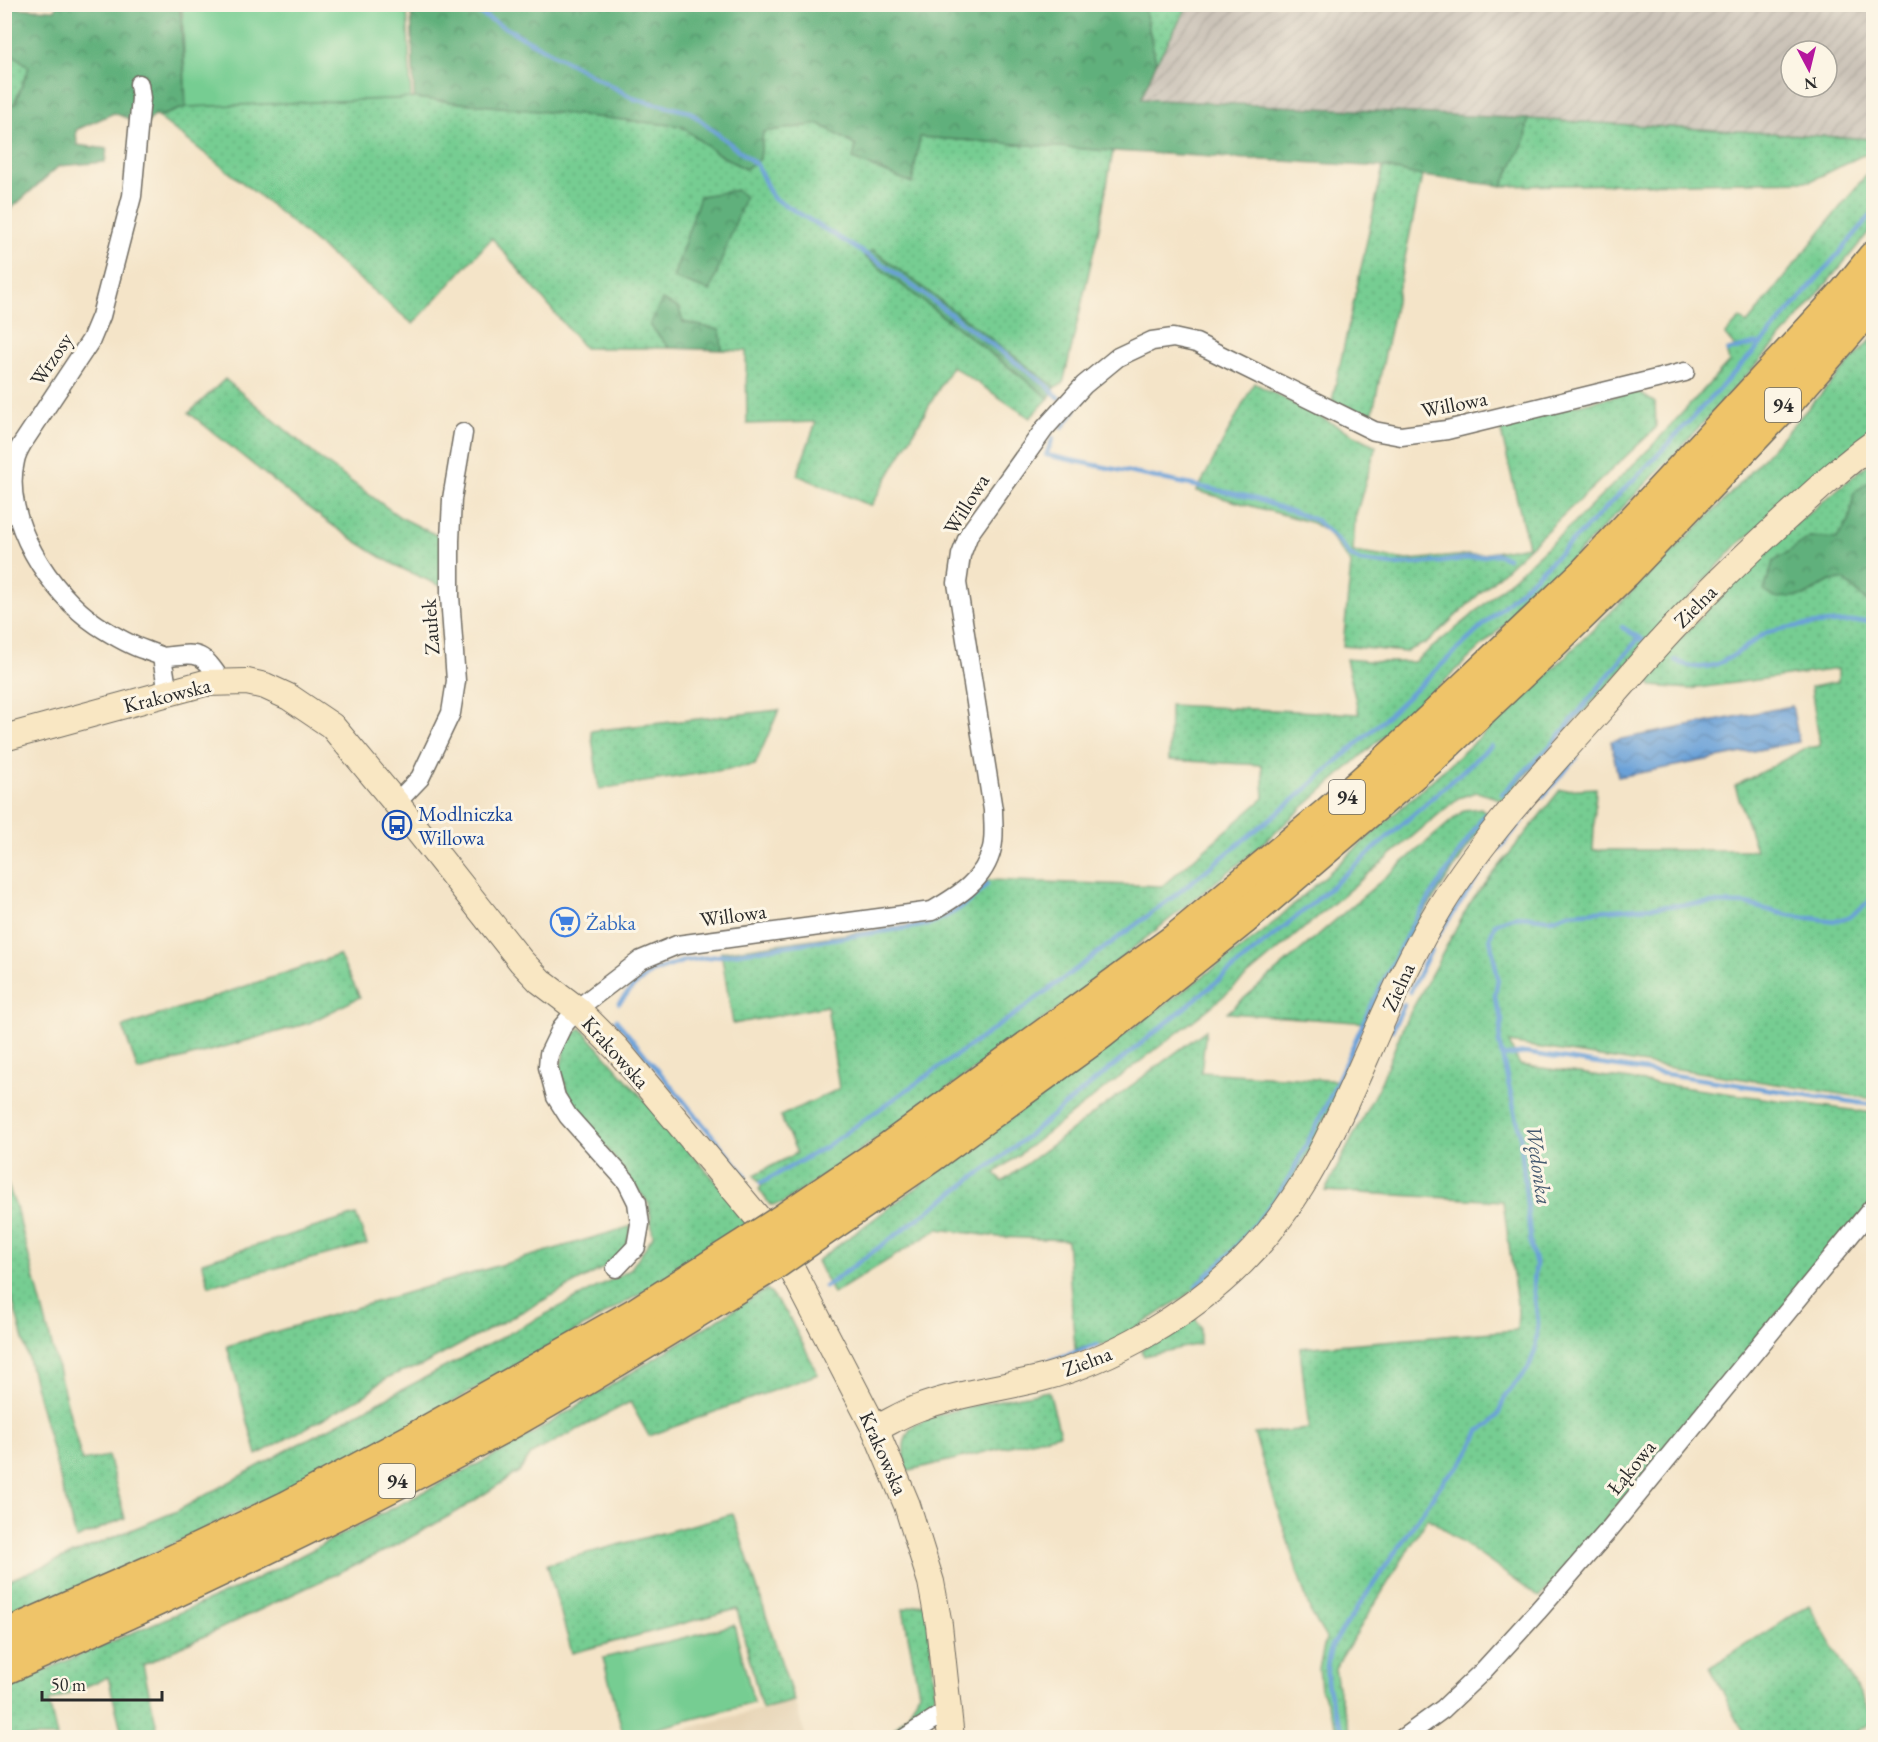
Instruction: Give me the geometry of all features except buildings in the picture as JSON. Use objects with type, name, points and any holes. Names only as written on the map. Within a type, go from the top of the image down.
[{"type":"highway","name":"94","points":[[4,1668],[141,1608],[295,1534],[496,1430],[599,1370],[777,1243],[886,1151],[1176,940],[1336,807],[1402,748],[1585,574],[1846,293],[1874,258]]},
{"type":"highway","name":"94","points":[[4,1637],[138,1578],[276,1513],[406,1445],[637,1314],[777,1243],[929,1157],[1100,1033],[1242,919],[1431,757],[1623,572],[1789,399],[1874,301]]},
{"type":"street","name":"Wrzosy","points":[[139,84],[141,98],[132,196],[101,316],[91,340],[22,444],[15,461],[13,488],[21,527],[33,551],[66,600],[105,630],[162,657],[191,654],[208,661],[222,682]]},
{"type":"street","name":"Willowa","points":[[616,1268],[636,1247],[640,1224],[637,1202],[627,1182],[568,1116],[556,1096],[548,1067],[549,1054],[562,1027],[577,1009],[641,960],[677,945],[932,911],[962,894],[983,870],[993,848],[993,810],[959,603],[957,584],[961,555],[969,534],[1045,428],[1084,385],[1118,357],[1152,341],[1173,338],[1196,343],[1374,431],[1401,436],[1448,430],[1686,372]]},
{"type":"street","name":"Zaułek","points":[[396,802],[420,778],[451,713],[456,681],[450,596],[450,541],[452,499],[463,433]]},
{"type":"street","name":"Zielna","points":[[875,1429],[919,1407],[1044,1377],[1106,1355],[1148,1334],[1202,1296],[1242,1262],[1273,1227],[1308,1178],[1411,958],[1434,916],[1466,867],[1505,816],[1678,623],[1768,534],[1851,459],[1874,443]]},
{"type":"street","points":[[162,657],[168,694]]},
{"type":"street","name":"Krakowska","points":[[4,738],[205,683],[222,682],[247,682],[265,686],[289,697],[332,726],[396,802],[521,961],[540,981],[577,1009],[616,1048],[758,1218],[794,1273],[875,1429],[907,1505],[931,1582],[939,1625],[951,1737]]},
{"type":"street","name":"Łąkowa","points":[[1403,1737],[1443,1709],[1483,1671],[1537,1612],[1615,1522],[1874,1206]]},
{"type":"street","points":[[905,1737],[948,1710]]},
{"type":"shaded area","points":[[1188,5],[1873,5],[1873,139],[1141,99],[1156,63]]},
{"type":"shaded area","points":[[794,1701],[806,1737],[649,1738]]},
{"type":"green space","points":[[57,4],[180,5],[186,107],[158,117],[155,115],[145,125],[114,113],[76,130],[77,145],[107,149],[105,162],[59,166],[5,214],[5,106],[15,104],[29,67],[5,48],[5,5],[55,10]]},
{"type":"green space","points":[[182,5],[407,5],[411,98],[186,107]]},
{"type":"green space","points":[[411,5],[1144,5],[1156,63],[1141,99],[1528,119],[1526,138],[1502,186],[1422,176],[1383,167],[920,137],[912,183],[853,159],[856,146],[820,124],[763,132],[760,159],[745,169],[715,152],[681,126],[414,98]]},
{"type":"green space","points":[[1144,5],[1188,5],[1156,63]]},
{"type":"green space","points":[[4,48],[29,67],[14,104],[5,106]]},
{"type":"green space","points":[[414,98],[681,126],[715,152],[745,169],[760,159],[763,132],[820,124],[856,146],[853,159],[912,183],[919,137],[1113,151],[1100,224],[1063,384],[1055,387],[873,250],[864,256],[1049,398],[1030,418],[952,366],[871,506],[797,475],[816,422],[747,424],[746,351],[722,350],[720,330],[683,322],[650,325],[669,348],[584,348],[492,238],[413,324],[266,201],[158,117],[186,107]]},
{"type":"green space","points":[[1528,119],[1873,139],[1873,150],[1811,181],[1502,186],[1526,138]]},
{"type":"green space","points":[[1873,166],[1873,227],[1790,328],[1668,461],[1551,581],[1434,691],[1252,853],[1055,1011],[917,1111],[782,1204],[770,1205],[759,1189],[762,1186],[754,1175],[797,1153],[780,1116],[839,1089],[827,1006],[733,1024],[721,952],[927,923],[960,906],[988,880],[1162,886],[1264,798],[1262,765],[1169,760],[1170,705],[1359,714],[1346,659],[1414,662],[1470,617],[1579,518],[1650,448],[1729,362],[1726,350],[1735,347],[1725,335],[1740,318],[1747,324]]},
{"type":"green space","points":[[1383,167],[1422,176],[1372,416],[1332,401]]},
{"type":"green space","points":[[737,190],[745,197],[710,291],[673,278],[700,196]]},
{"type":"green space","points":[[873,250],[1055,387],[1049,398],[864,256]]},
{"type":"green space","points":[[662,300],[679,308],[683,322],[720,330],[722,350],[669,348],[650,325]]},
{"type":"green space","points":[[1873,337],[1873,434],[1736,546],[1503,800],[1477,792],[1458,798],[1207,1010],[995,1173],[1002,1182],[1206,1030],[1201,1072],[1344,1081],[1299,1171],[1263,1225],[1219,1274],[1115,1342],[1075,1349],[1067,1240],[999,1237],[938,1229],[833,1294],[817,1261],[1263,932],[1519,702],[1719,506]]},
{"type":"green space","points":[[225,379],[319,458],[400,517],[444,539],[441,586],[395,565],[341,531],[289,493],[189,413]]},
{"type":"green space","points":[[1254,383],[1376,446],[1355,518],[1353,552],[1407,560],[1483,554],[1528,546],[1499,423],[1637,391],[1655,403],[1656,428],[1428,642],[1405,652],[1343,646],[1351,564],[1327,532],[1313,523],[1197,491]]},
{"type":"green space","points":[[1873,460],[1873,479],[1854,493],[1849,522],[1836,539],[1810,537],[1804,596],[1830,581],[1844,580],[1866,601],[1873,603],[1873,1099],[1509,1043],[1520,1065],[1873,1113],[1873,1200],[1540,1598],[1428,1518],[1335,1668],[1339,1693],[1352,1737],[1341,1737],[1321,1690],[1319,1668],[1326,1638],[1310,1611],[1254,1434],[1309,1429],[1300,1348],[1517,1330],[1518,1312],[1503,1201],[1325,1191],[1382,1080],[1404,1024],[1470,903],[1560,790],[1596,788],[1593,850],[1756,850],[1735,786],[1806,748],[1820,746],[1811,687],[1838,682],[1838,669],[1690,689],[1651,686],[1647,674],[1719,597],[1792,527]]},
{"type":"green space","points":[[1873,479],[1873,603],[1866,601],[1844,580],[1830,581],[1804,596],[1775,598],[1764,590],[1773,562],[1810,537],[1836,539],[1849,522],[1854,493]]},
{"type":"green space","points":[[779,710],[755,765],[599,789],[591,731]]},
{"type":"green space","points":[[1481,808],[1489,816],[1424,913],[1369,1023],[1227,1013],[1464,810]]},
{"type":"green space","points":[[339,955],[360,997],[309,1023],[138,1071],[123,1027]]},
{"type":"green space","points":[[581,1028],[728,1195],[750,1224],[638,1295],[380,1444],[94,1582],[5,1617],[5,1582],[177,1511],[291,1448],[630,1270],[653,1236],[649,1204],[573,1104],[560,1070],[567,1040]]},
{"type":"green space","points":[[4,1175],[16,1207],[82,1461],[108,1456],[125,1518],[76,1539],[5,1272]]},
{"type":"green space","points":[[356,1215],[367,1244],[209,1286],[202,1262]]},
{"type":"green space","points":[[632,1226],[624,1252],[605,1267],[419,1367],[390,1376],[366,1395],[257,1455],[227,1346]]},
{"type":"green space","points":[[767,1289],[788,1315],[818,1374],[649,1436],[630,1402],[531,1454],[520,1471],[458,1511],[395,1546],[143,1665],[159,1737],[123,1737],[108,1677],[49,1702],[57,1737],[5,1737],[5,1687],[244,1585],[511,1447]]},
{"type":"green space","points":[[1195,1317],[1200,1327],[1200,1344],[1144,1356],[1141,1350]]},
{"type":"green space","points":[[1049,1391],[1060,1434],[906,1471],[905,1441],[909,1431],[917,1424],[952,1411]]},
{"type":"green space","points":[[733,1514],[794,1701],[762,1709],[737,1609],[572,1653],[547,1564]]},
{"type":"green space","points":[[928,1602],[935,1693],[928,1709],[917,1721],[891,1737],[885,1738],[908,1714],[919,1693],[903,1609]]},
{"type":"green space","points":[[1809,1605],[1873,1716],[1873,1722],[1848,1737],[1746,1737],[1710,1667]]},
{"type":"green space","points":[[734,1625],[754,1703],[624,1737],[603,1658]]},
{"type":"water","points":[[1792,706],[1799,742],[1618,777],[1611,741]]},
{"type":"waterway","points":[[467,4],[473,10],[635,99],[690,112],[757,165],[772,197],[887,267],[1045,384],[1059,398]]},
{"type":"waterway","points":[[761,1183],[824,1148],[1021,1010],[1173,897],[1297,797],[1379,724],[1585,529],[1761,344],[1874,212]]},
{"type":"waterway","points":[[1728,351],[1761,344]]},
{"type":"waterway","points":[[1062,428],[1075,410]]},
{"type":"waterway","points":[[1053,438],[1046,455],[1250,497],[1316,520],[1351,556],[1360,561],[1393,565],[1441,562],[1497,554],[1508,558]]},
{"type":"waterway","points":[[1675,660],[1686,665],[1706,667],[1724,661],[1771,631],[1809,625],[1874,620]]},
{"type":"waterway","points":[[1622,627],[1644,641]]},
{"type":"waterway","points":[[1502,794],[1555,741],[1639,638]]},
{"type":"waterway","points":[[825,1287],[1003,1156],[1306,909],[1491,746]]},
{"type":"waterway","points":[[1542,797],[1576,758]]},
{"type":"waterway","points":[[1498,850],[1533,807]]},
{"type":"waterway","points":[[1196,1286],[1231,1253],[1274,1201],[1292,1173],[1412,925],[1484,815]]},
{"type":"waterway","points":[[1436,938],[1489,861]]},
{"type":"waterway","points":[[619,1003],[633,987],[652,972],[684,961],[927,925],[960,908],[987,884]]},
{"type":"waterway","name":"Wędonka","points":[[1346,1738],[1332,1703],[1327,1680],[1327,1669],[1333,1644],[1446,1477],[1457,1469],[1466,1457],[1479,1431],[1490,1425],[1498,1415],[1506,1394],[1528,1369],[1535,1351],[1538,1322],[1533,1286],[1536,1265],[1531,1247],[1520,1133],[1499,1043],[1502,1019],[1496,1003],[1498,979],[1490,937],[1495,924],[1517,916],[1550,919],[1568,913],[1710,903],[1746,904],[1788,915],[1835,921],[1849,917],[1869,902],[1874,893]]},
{"type":"waterway","points":[[1410,992],[1431,950]]},
{"type":"waterway","points":[[1392,1030],[1404,1005]]},
{"type":"waterway","points":[[616,1020],[746,1176]]},
{"type":"waterway","points":[[1503,1056],[1525,1053],[1874,1105]]},
{"type":"waterway","points":[[1333,1157],[1355,1115]]},
{"type":"waterway","points":[[1023,1370],[1097,1345]]},
{"type":"place","name":"Modlniczka Willowa","points":[[397,825]]},
{"type":"place","name":"Żabka","points":[[565,922]]}]
